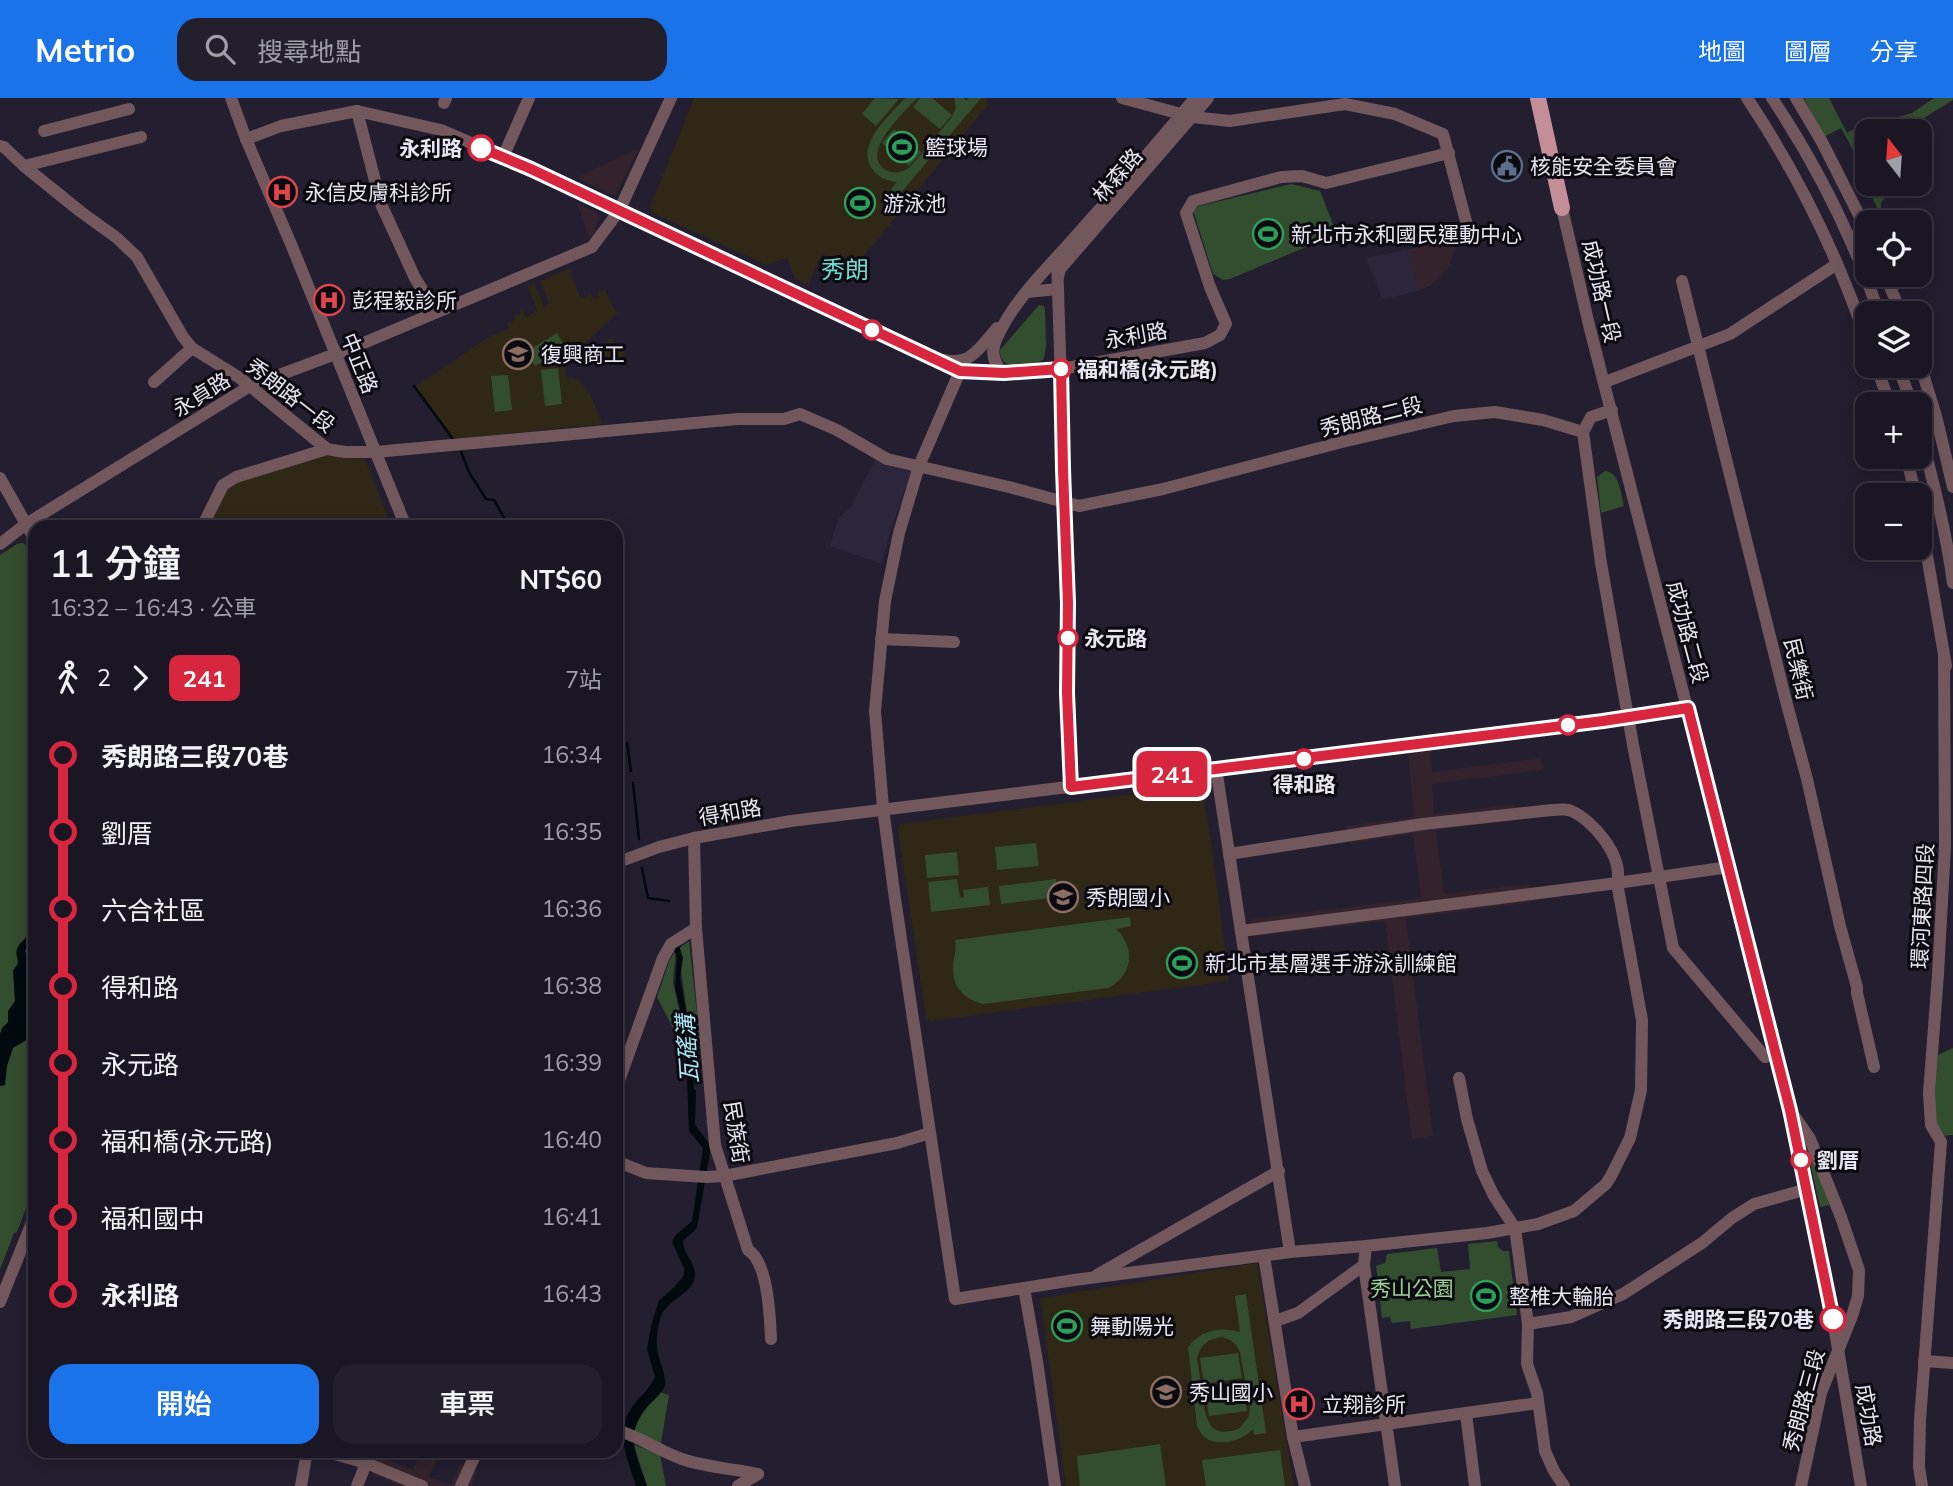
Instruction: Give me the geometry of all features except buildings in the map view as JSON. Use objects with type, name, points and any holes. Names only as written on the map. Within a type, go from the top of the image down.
[{"type":"main road","points":[[1538,98],[1562,208]]},
{"type":"street","name":"中正路","points":[[231,98],[403,520]]},
{"type":"street","points":[[503,158],[529,98]]},
{"type":"street","name":"永貞路","points":[[32,520],[250,386],[336,354],[592,247],[619,211],[671,98]]},
{"type":"street","points":[[1122,98],[1147,102],[1187,116],[1230,121],[1345,104],[1395,114],[1443,134],[1468,229]]},
{"type":"street","name":"林森路","points":[[1058,284],[1060,269],[1187,116],[1195,98]]},
{"type":"street","name":"林森路","points":[[924,355],[955,362],[966,360],[978,350],[1057,258],[1187,116],[1208,98]]},
{"type":"street","points":[[1747,98],[1800,186],[1837,264],[1855,311]]},
{"type":"street","points":[[1772,98],[1836,210],[1874,301]]},
{"type":"street","points":[[1796,98],[1829,154],[1857,210]]},
{"type":"street","points":[[44,131],[129,109]]},
{"type":"street","name":"永利路","points":[[246,139],[281,127],[357,111],[441,130],[960,371],[1004,373],[1061,369],[1205,343],[1220,335],[1226,324],[1210,287],[1186,213],[1193,201],[1282,177],[1302,176],[1326,183],[1449,153]]},
{"type":"street","points":[[357,111],[382,204],[415,278],[436,312]]},
{"type":"street","points":[[24,166],[141,137]]},
{"type":"street","name":"秀朗路一段","points":[[0,146],[117,238],[137,257],[192,348],[250,386],[327,449],[375,452],[738,419]]},
{"type":"street","name":"成功路一段","points":[[1562,208],[1605,383]]},
{"type":"street","points":[[1057,258],[1071,787]]},
{"type":"street","points":[[1605,383],[1730,334],[1837,264]]},
{"type":"street","name":"民樂街","points":[[1682,281],[1807,779],[1874,1067]]},
{"type":"street","points":[[1004,373],[996,366],[994,359],[996,340],[1023,296],[1058,284]]},
{"type":"street","points":[[154,382],[192,348]]},
{"type":"street","points":[[960,371],[919,466],[889,578],[875,711],[883,808],[955,1299],[1264,1255],[1403,1242],[1538,1224],[1574,1211],[1606,1184],[1630,1138],[1641,1090],[1642,1020],[1617,883],[1619,875],[1609,844],[1590,823],[1568,810],[1552,810],[1423,824],[1228,855]]},
{"type":"street","points":[[1924,378],[1953,487]]},
{"type":"street","name":"成功路二段","points":[[1605,383],[1776,1054]]},
{"type":"street","points":[[1612,410],[1591,417],[1583,432],[1601,563],[1673,948],[1765,1057],[1776,1054]]},
{"type":"street","name":"秀朗路二段","points":[[738,419],[784,419],[800,414],[837,430],[887,459],[1079,506],[1163,489],[1454,416],[1494,412],[1543,420],[1583,432]]},
{"type":"street","points":[[206,520],[223,485],[236,477],[327,449]]},
{"type":"street","points":[[1930,469],[1953,583]]},
{"type":"street","points":[[0,478],[28,528]]},
{"type":"street","name":"永貞路","points":[[0,544],[26,524]]},
{"type":"street","name":"環河東路四段","points":[[1928,560],[1953,697]]},
{"type":"street","points":[[881,639],[954,642]]},
{"type":"street","name":"環河東路四段","points":[[1944,657],[1945,847],[1929,1093],[1931,1125],[1947,1141]]},
{"type":"street","name":"得和路","points":[[623,860],[694,838],[791,821],[1629,718],[1688,708]]},
{"type":"street","points":[[1216,768],[1290,1252]]},
{"type":"street","name":"民族街","points":[[694,838],[695,928],[715,1145],[748,1250],[755,1254],[769,1296],[771,1339]]},
{"type":"street","points":[[1241,931],[1729,867]]},
{"type":"street","points":[[623,1069],[663,958],[671,944],[695,928]]},
{"type":"street","name":"秀朗路三段","points":[[1776,1054],[1824,1266],[1838,1350],[1821,1393],[1801,1486]]},
{"type":"street","points":[[1459,1078],[1482,1171],[1489,1188],[1515,1228],[1528,1324],[1527,1363],[1538,1398],[1545,1451],[1564,1486]]},
{"type":"street","points":[[1790,1110],[1810,1139],[1859,1270],[1858,1296],[1838,1350]]},
{"type":"street","points":[[623,1164],[646,1173],[724,1176],[897,1143],[930,1133]]},
{"type":"street","points":[[1922,1486],[1919,1467],[1924,1361],[1947,1141]]},
{"type":"street","points":[[1091,1279],[1279,1171]]},
{"type":"street","points":[[1528,1324],[1571,1317],[1623,1294],[1702,1244],[1732,1218],[1754,1204],[1807,1189]]},
{"type":"street","points":[[0,1302],[28,1232]]},
{"type":"street","points":[[1366,1246],[1364,1265],[1395,1486]]},
{"type":"street","points":[[1264,1255],[1293,1437],[1305,1486]]},
{"type":"street","points":[[1275,1321],[1298,1313],[1364,1265]]},
{"type":"street","points":[[1024,1288],[1055,1486]]},
{"type":"street","name":"成功路","points":[[1838,1350],[1861,1486]]},
{"type":"street","points":[[1924,1361],[1953,1363]]},
{"type":"street","points":[[1293,1437],[1466,1414],[1538,1398]]},
{"type":"street","points":[[1466,1414],[1475,1486]]},
{"type":"street","points":[[623,1432],[685,1460],[758,1474],[738,1486]]},
{"type":"street","points":[[301,1486],[306,1458]]},
{"type":"street","points":[[357,1486],[368,1458]]},
{"type":"street","points":[[370,1458],[422,1486]]},
{"type":"street","points":[[461,1486],[474,1458]]},
{"type":"shaded area","points":[[694,98],[989,98],[986,101],[988,105],[853,269],[822,254],[808,285],[795,278],[787,258],[766,265],[653,213],[650,207]]},
{"type":"shaded area","points":[[634,150],[638,151],[615,196],[576,178]]},
{"type":"shaded area","points":[[577,203],[598,214],[596,231],[589,238]]},
{"type":"shaded area","points":[[1456,237],[1454,255],[1448,268],[1433,284],[1419,291],[1406,250]]},
{"type":"shaded area","points":[[1406,250],[1419,291],[1384,299],[1366,258]]},
{"type":"shaded area","name":"復興商工","points":[[569,269],[580,297],[590,293],[592,297],[599,298],[598,291],[605,289],[618,313],[564,362],[566,378],[574,377],[574,380],[577,379],[590,393],[602,424],[453,439],[415,387],[484,340],[509,328],[507,323],[515,320],[514,316],[522,312],[520,308],[522,307],[526,317],[537,310],[527,286],[534,283],[544,307],[549,304],[540,281]]},
{"type":"shaded area","name":"復興商工","points":[[611,338],[626,353],[615,364],[600,349]]},
{"type":"shaded area","points":[[324,455],[365,459],[389,520],[212,520],[226,491],[239,481]]},
{"type":"shaded area","points":[[877,457],[911,471],[881,564],[830,546],[838,519],[851,507]]},
{"type":"shaded area","points":[[1430,749],[1432,772],[1541,758],[1543,770],[1432,784],[1434,814],[1515,804],[1517,820],[1436,830],[1444,894],[1531,884],[1533,902],[1406,918],[1433,1136],[1412,1139],[1385,921],[1252,937],[1250,919],[1421,898],[1413,834],[1350,843],[1347,826],[1414,817],[1408,752]]},
{"type":"shaded area","name":"秀朗國小","points":[[1198,786],[1202,788],[1213,855],[1229,981],[930,1021],[926,1018],[898,830],[901,824]]},
{"type":"shaded area","name":"秀山國小","points":[[1257,1263],[1294,1486],[1066,1486],[1040,1298]]},
{"type":"shaded area","points":[[378,1458],[413,1470],[419,1458],[437,1458],[429,1477],[451,1485],[460,1464],[477,1471],[471,1486],[402,1486],[372,1474]]},
{"type":"green space","name":"籃球場","points":[[875,98],[899,99],[876,126],[862,114]]},
{"type":"green space","points":[[905,98],[917,98],[886,134],[877,155],[880,164],[891,172],[909,168],[952,117],[956,108],[954,98],[964,98],[966,101],[969,98],[981,98],[888,208],[883,204],[897,182],[884,179],[875,173],[868,160],[868,150],[876,131]]},
{"type":"green space","name":"籃球場","points":[[920,98],[932,98],[952,115],[940,129],[913,107]]},
{"type":"green space","points":[[1804,98],[1829,98],[1847,133],[1855,129],[1855,154],[1841,128],[1824,137]]},
{"type":"green space","points":[[1934,98],[1953,100],[1922,119],[1891,119],[1912,113]]},
{"type":"green space","name":"籃球場","points":[[894,129],[921,152],[909,166],[882,143]]},
{"type":"green space","points":[[1291,184],[1320,191],[1337,234],[1230,279],[1223,280],[1213,274],[1193,210],[1195,207]]},
{"type":"green space","points":[[1872,196],[1887,196],[1881,202],[1882,210],[1878,210]]},
{"type":"green space","points":[[1039,305],[1044,306],[1045,310],[1044,359],[1024,366],[1004,362],[1000,350]]},
{"type":"green space","points":[[557,333],[566,348],[535,366],[526,352]]},
{"type":"green space","points":[[558,368],[562,404],[545,406],[541,370]]},
{"type":"green space","points":[[508,375],[512,410],[495,412],[491,376]]},
{"type":"green space","points":[[1605,471],[1617,479],[1624,506],[1601,513],[1597,477]]},
{"type":"green space","points":[[17,544],[28,546],[28,1203],[0,1269],[0,555]]},
{"type":"green space","points":[[1036,843],[1039,866],[997,870],[995,847]]},
{"type":"green space","points":[[957,852],[959,875],[927,878],[925,855]]},
{"type":"green space","points":[[957,879],[960,898],[964,897],[963,890],[988,887],[990,905],[931,912],[928,882]]},
{"type":"green space","points":[[1056,879],[1058,897],[1001,904],[999,886]]},
{"type":"green space","points":[[1130,917],[1131,926],[1116,929],[1127,944],[1127,969],[1116,983],[1108,988],[984,1004],[971,1000],[961,992],[955,982],[955,940]]},
{"type":"green space","points":[[689,941],[700,1040],[691,1041],[678,949]]},
{"type":"green space","points":[[676,950],[673,982],[684,1043],[677,1036],[657,997],[669,961]]},
{"type":"green space","points":[[1953,1048],[1953,1135],[1941,1136],[1933,1116],[1938,1055]]},
{"type":"green space","points":[[1810,1151],[1830,1205],[1820,1207],[1808,1154]]},
{"type":"green space","name":"秀山公園","points":[[1497,1241],[1498,1247],[1509,1251],[1517,1315],[1411,1329],[1410,1321],[1392,1323],[1390,1317],[1382,1318],[1376,1266],[1385,1263],[1387,1254],[1437,1248],[1441,1272],[1470,1269],[1468,1244]]},
{"type":"green space","points":[[1246,1294],[1266,1433],[1254,1435],[1253,1429],[1232,1441],[1214,1442],[1205,1437],[1197,1426],[1188,1347],[1211,1331],[1226,1329],[1240,1332],[1235,1296]],"holes":[[[1222,1337],[1235,1344],[1240,1352],[1250,1408],[1249,1416],[1240,1428],[1222,1432],[1216,1430],[1208,1421],[1197,1358],[1206,1343]]]},
{"type":"green space","points":[[1238,1353],[1242,1378],[1204,1384],[1200,1358]]},
{"type":"green space","points":[[1243,1386],[1247,1411],[1209,1416],[1205,1391]]},
{"type":"green space","points":[[655,1391],[669,1395],[660,1449],[629,1434],[641,1406]]},
{"type":"green space","points":[[1160,1444],[1166,1486],[1080,1486],[1077,1456]]},
{"type":"green space","points":[[634,1445],[660,1454],[666,1486],[647,1486]]},
{"type":"green space","points":[[1280,1450],[1285,1486],[1206,1486],[1202,1460]]},
{"type":"water","points":[[28,933],[25,951],[28,958],[28,1039],[13,1048],[5,1085],[0,1086],[0,1034],[8,1022],[8,1011],[15,1001],[13,970],[18,962],[17,949]]},
{"type":"water","points":[[678,942],[683,958],[680,977],[696,1090],[695,1125],[711,1146],[697,1228],[683,1241],[695,1276],[690,1288],[664,1310],[661,1316],[657,1344],[665,1385],[640,1417],[634,1436],[636,1454],[647,1486],[636,1486],[625,1449],[623,1430],[632,1407],[655,1377],[647,1349],[652,1322],[659,1301],[684,1274],[684,1268],[672,1242],[692,1221],[703,1148],[689,1131],[685,1028],[675,988],[677,960],[673,944]]},
{"type":"waterway","name":"瓦磘溝","points":[[414,386],[453,439]]},
{"type":"waterway","name":"瓦磘溝","points":[[461,452],[470,474],[486,499],[494,500],[505,520]]},
{"type":"waterway","name":"瓦磘溝","points":[[623,720],[624,729]]},
{"type":"waterway","name":"瓦磘溝","points":[[627,743],[631,771]]},
{"type":"waterway","name":"瓦磘溝","points":[[633,783],[639,839]]},
{"type":"waterway","name":"瓦磘溝","points":[[642,868],[648,898],[669,901]]},
{"type":"bus line","name":"241","points":[[481,148],[960,371],[1004,373],[1061,369],[1071,787],[1629,718],[1688,708],[1790,1110],[1833,1319]]},
{"type":"place","name":"籃球場","points":[[902,147]]},
{"type":"place","name":"永利路","points":[[481,148]]},
{"type":"place","name":"核能安全委員會","points":[[1507,166]]},
{"type":"place","name":"永信皮膚科診所","points":[[282,192]]},
{"type":"place","name":"游泳池","points":[[860,203]]},
{"type":"place","name":"新北市永和國民運動中心","points":[[1268,234]]},
{"type":"place","name":"彭程毅診所","points":[[329,300]]},
{"type":"place","name":"復興商工","points":[[518,354]]},
{"type":"place","name":"福和橋(永元路)","points":[[1061,369]]},
{"type":"place","name":"永元路","points":[[1068,638]]},
{"type":"place","name":"得和路","points":[[1304,759]]},
{"type":"place","name":"秀朗國小","points":[[1063,897]]},
{"type":"place","name":"新北市基層選手游泳訓練館","points":[[1182,963]]},
{"type":"place","name":"劉厝","points":[[1801,1160]]},
{"type":"place","name":"整椎大輪胎","points":[[1486,1296]]},
{"type":"place","name":"秀朗路三段70巷","points":[[1833,1319]]},
{"type":"place","name":"舞動陽光","points":[[1067,1326]]},
{"type":"place","name":"秀山國小","points":[[1166,1392]]},
{"type":"place","name":"立翔診所","points":[[1299,1404]]},
{"type":"district","name":"秀朗","points":[[845,269]]}]
